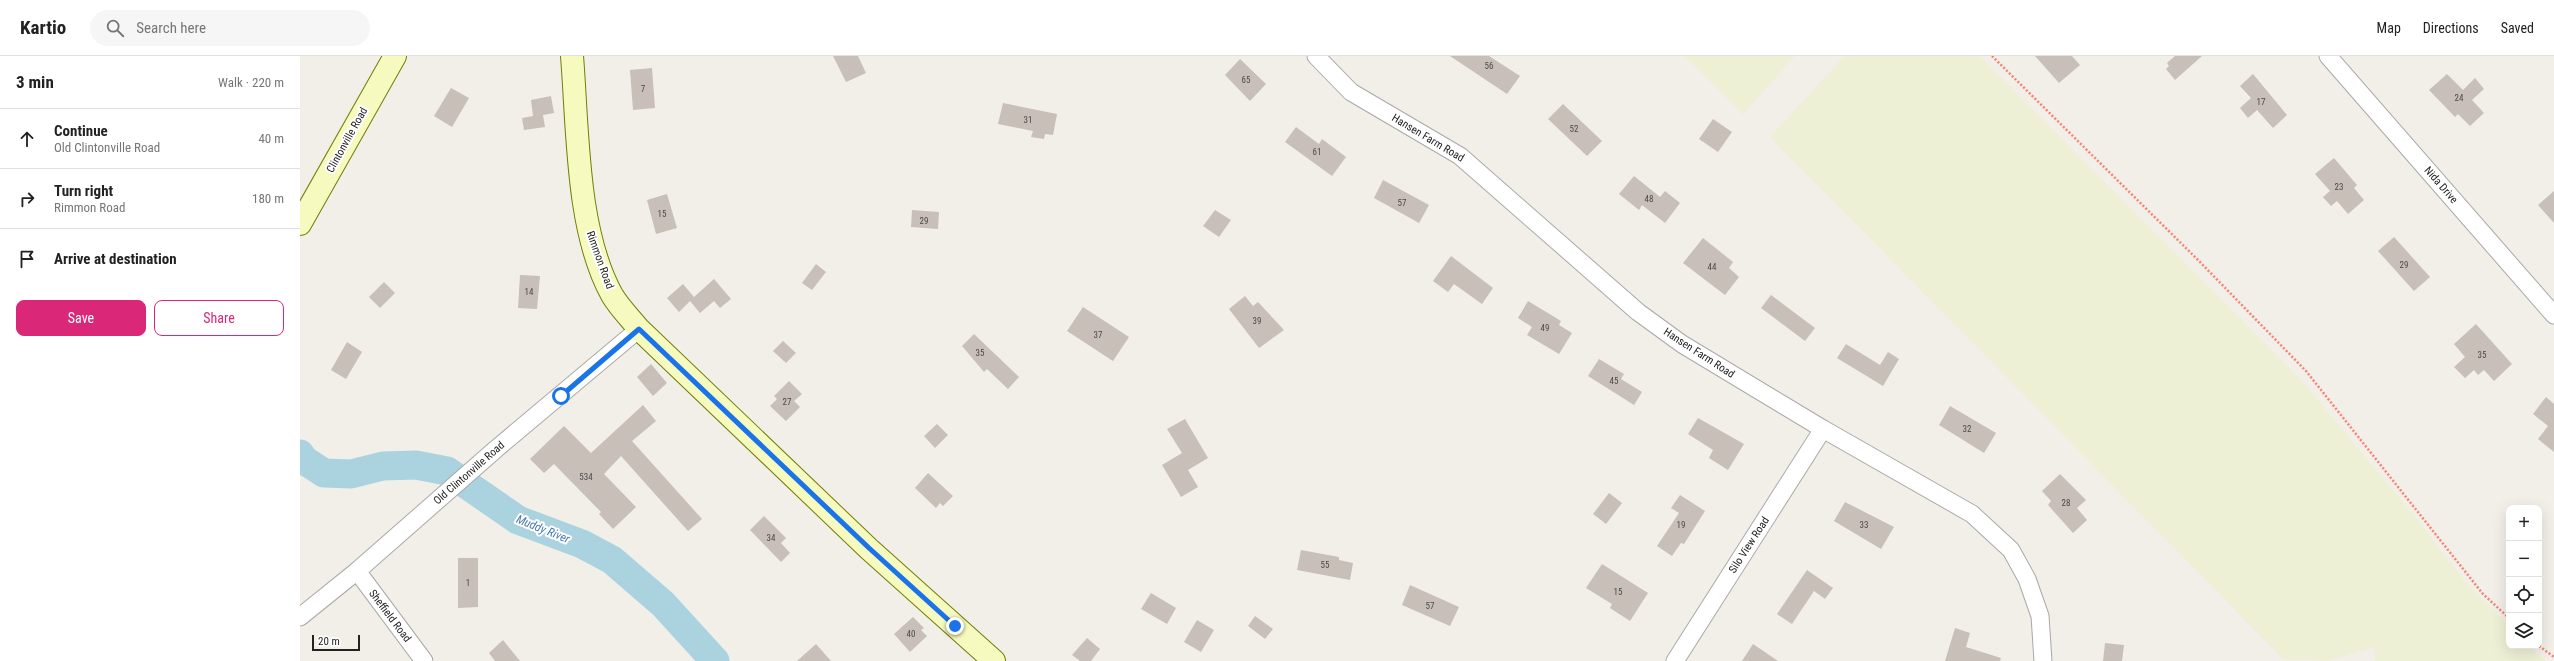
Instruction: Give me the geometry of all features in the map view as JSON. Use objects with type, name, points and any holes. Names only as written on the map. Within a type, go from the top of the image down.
[{"type":"street","name":"Clintonville Road","points":[[300,224],[395,56]]},
{"type":"street","name":"Rimmon Road","points":[[572,56],[588,227],[597,258],[612,296],[639,329],[869,548],[994,661]]},
{"type":"street","name":"Hansen Farm Road","points":[[1316,56],[1351,92],[1460,156],[1638,312],[1682,344],[1823,429],[1972,514],[2011,550],[2027,579],[2040,616],[2043,661]]},
{"type":"street","name":"Nida Drive","points":[[2328,56],[2554,315]]},
{"type":"street","name":"Old Clintonville Road","points":[[300,617],[356,572],[472,470],[639,329]]},
{"type":"street","name":"Silo View Road","points":[[1675,661],[1823,429]]},
{"type":"street","name":"Sheffield Road","points":[[356,572],[424,661]]},
{"type":"path","points":[[1992,56],[2199,261],[2306,371],[2483,594],[2506,615]]},
{"type":"path","points":[[2542,648],[2554,657]]},
{"type":"green space","points":[[1684,56],[1795,56],[1743,115]]},
{"type":"green space","points":[[1844,56],[1980,56],[2303,382],[2418,520],[2464,580],[2506,623],[2506,649],[2532,649],[2546,661],[2375,661],[2374,647],[2328,661],[2283,659],[1770,137]]},
{"type":"building","points":[[833,56],[858,56],[866,73],[846,82]]},
{"type":"building","points":[[1450,56],[1489,56],[1520,76],[1507,94]]},
{"type":"building","points":[[2035,56],[2072,56],[2080,65],[2059,83]]},
{"type":"building","points":[[2175,56],[2202,56],[2175,80],[2166,69],[2169,66],[2167,63]]},
{"type":"building","points":[[1240,59],[1266,84],[1250,101],[1225,75]]},
{"type":"building","points":[[652,68],[655,108],[633,110],[630,70]]},
{"type":"building","points":[[2253,74],[2287,115],[2273,128],[2257,110],[2248,118],[2240,108],[2251,98],[2240,86]]},
{"type":"building","points":[[2447,74],[2463,90],[2475,78],[2484,89],[2472,100],[2484,113],[2470,126],[2458,114],[2455,117],[2429,90]]},
{"type":"building","points":[[451,88],[469,98],[452,127],[434,116]]},
{"type":"building","points":[[551,96],[554,113],[543,115],[545,127],[524,130],[522,118],[533,116],[531,100]]},
{"type":"building","points":[[1003,103],[1057,114],[1053,135],[1045,134],[1044,139],[1031,137],[1033,131],[998,124]]},
{"type":"building","points":[[1563,104],[1602,141],[1587,156],[1548,119]]},
{"type":"building","points":[[1713,119],[1732,132],[1718,152],[1699,139]]},
{"type":"building","points":[[1296,127],[1319,144],[1322,139],[1346,157],[1332,176],[1285,142]]},
{"type":"building","points":[[2334,158],[2357,185],[2354,188],[2364,200],[2348,214],[2337,201],[2331,206],[2323,197],[2330,191],[2315,174]]},
{"type":"building","points":[[1634,176],[1660,197],[1665,191],[1680,203],[1665,223],[1642,205],[1639,210],[1619,194]]},
{"type":"building","points":[[1383,180],[1429,205],[1419,223],[1374,198]]},
{"type":"building","points":[[2554,191],[2554,223],[2538,205]]},
{"type":"building","points":[[667,194],[677,228],[656,234],[647,200]]},
{"type":"building","points":[[912,210],[939,212],[938,229],[911,227]]},
{"type":"building","points":[[1215,210],[1231,220],[1219,237],[1203,226]]},
{"type":"building","points":[[2394,237],[2430,277],[2414,291],[2378,251]]},
{"type":"building","points":[[1703,238],[1733,262],[1729,268],[1739,277],[1725,295],[1683,263]]},
{"type":"building","points":[[1451,256],[1493,288],[1482,304],[1454,284],[1448,292],[1433,281]]},
{"type":"building","points":[[816,264],[826,272],[812,290],[802,283]]},
{"type":"building","points":[[520,275],[540,276],[537,309],[518,308]]},
{"type":"building","points":[[714,279],[731,299],[720,308],[714,301],[700,313],[690,301],[679,312],[667,298],[683,284],[694,297]]},
{"type":"building","points":[[384,282],[395,293],[380,308],[369,297]]},
{"type":"building","points":[[1771,295],[1815,328],[1805,341],[1761,308]]},
{"type":"building","points":[[1245,296],[1253,306],[1258,302],[1284,330],[1259,348],[1229,309]]},
{"type":"building","points":[[1528,301],[1561,321],[1559,325],[1572,333],[1559,354],[1527,335],[1532,327],[1518,318]]},
{"type":"building","points":[[1083,307],[1129,337],[1113,361],[1067,331]]},
{"type":"building","points":[[2476,324],[2512,364],[2494,381],[2484,370],[2478,375],[2474,370],[2465,378],[2454,367],[2465,357],[2454,344]]},
{"type":"building","points":[[974,334],[1019,377],[1008,389],[987,369],[984,372],[962,346]]},
{"type":"building","points":[[783,341],[796,353],[786,363],[773,351]]},
{"type":"building","points":[[347,342],[362,352],[346,379],[331,370]]},
{"type":"building","points":[[1846,344],[1880,365],[1888,352],[1899,359],[1883,386],[1837,358]]},
{"type":"building","points":[[1599,359],[1624,374],[1621,379],[1642,392],[1634,405],[1588,376]]},
{"type":"building","points":[[651,364],[667,383],[653,396],[637,377]]},
{"type":"building","points":[[789,381],[802,394],[794,401],[800,407],[786,421],[770,406],[777,399],[774,396]]},
{"type":"building","points":[[2546,397],[2554,404],[2554,452],[2538,439],[2548,426],[2533,414]]},
{"type":"building","points":[[643,405],[656,421],[632,441],[702,519],[688,531],[621,456],[604,474],[636,507],[613,529],[599,514],[601,512],[554,464],[544,473],[530,459],[564,426],[591,453]]},
{"type":"building","points":[[1950,406],[1996,433],[1984,453],[1939,425]]},
{"type":"building","points":[[1698,418],[1744,444],[1728,470],[1709,458],[1713,450],[1688,434]]},
{"type":"building","points":[[1185,419],[1208,458],[1188,470],[1198,487],[1181,497],[1162,465],[1182,453],[1167,429]]},
{"type":"building","points":[[937,424],[948,435],[935,448],[924,436]]},
{"type":"building","points":[[928,473],[953,496],[943,506],[940,503],[936,508],[915,488]]},
{"type":"building","points":[[2060,474],[2086,500],[2077,508],[2087,520],[2073,533],[2048,505],[2051,501],[2042,491]]},
{"type":"building","points":[[1609,493],[1622,503],[1606,524],[1593,514]]},
{"type":"building","points":[[1680,495],[1705,511],[1684,544],[1681,543],[1672,556],[1657,546],[1679,513],[1671,508]]},
{"type":"building","points":[[1845,502],[1894,527],[1881,549],[1834,521]]},
{"type":"building","points":[[764,516],[786,538],[781,543],[790,553],[781,562],[750,530]]},
{"type":"building","points":[[1301,550],[1339,557],[1339,560],[1353,563],[1350,580],[1297,570]]},
{"type":"building","points":[[458,558],[478,558],[478,607],[458,608]]},
{"type":"building","points":[[1602,564],[1648,593],[1630,621],[1610,608],[1612,604],[1586,588]]},
{"type":"building","points":[[1807,570],[1833,588],[1825,599],[1814,591],[1792,624],[1777,614]]},
{"type":"building","points":[[1410,585],[1459,607],[1450,626],[1402,605]]},
{"type":"building","points":[[1151,593],[1176,608],[1167,624],[1141,609]]},
{"type":"building","points":[[1255,616],[1273,629],[1265,639],[1248,626]]},
{"type":"building","points":[[913,617],[924,628],[921,630],[927,636],[910,652],[894,634]]},
{"type":"building","points":[[1197,620],[1214,630],[1201,652],[1184,642]]},
{"type":"building","points":[[1955,628],[1970,633],[1966,647],[2001,658],[2000,661],[1945,661]]},
{"type":"building","points":[[1087,638],[1100,649],[1091,661],[1080,661],[1072,655]]},
{"type":"building","points":[[503,640],[520,661],[495,661],[489,653]]},
{"type":"building","points":[[2105,643],[2124,645],[2122,661],[2103,661]]},
{"type":"building","points":[[816,644],[831,661],[797,661]]},
{"type":"building","points":[[1753,644],[1778,661],[1742,661]]},
{"type":"waterway","name":"Muddy River","points":[[300,454],[304,460],[324,473],[351,474],[383,466],[416,465],[447,471],[518,520],[582,544],[612,560],[663,604],[715,661]]},
{"type":"route","points":[[561,396],[639,329],[869,548],[955,626]]}]
